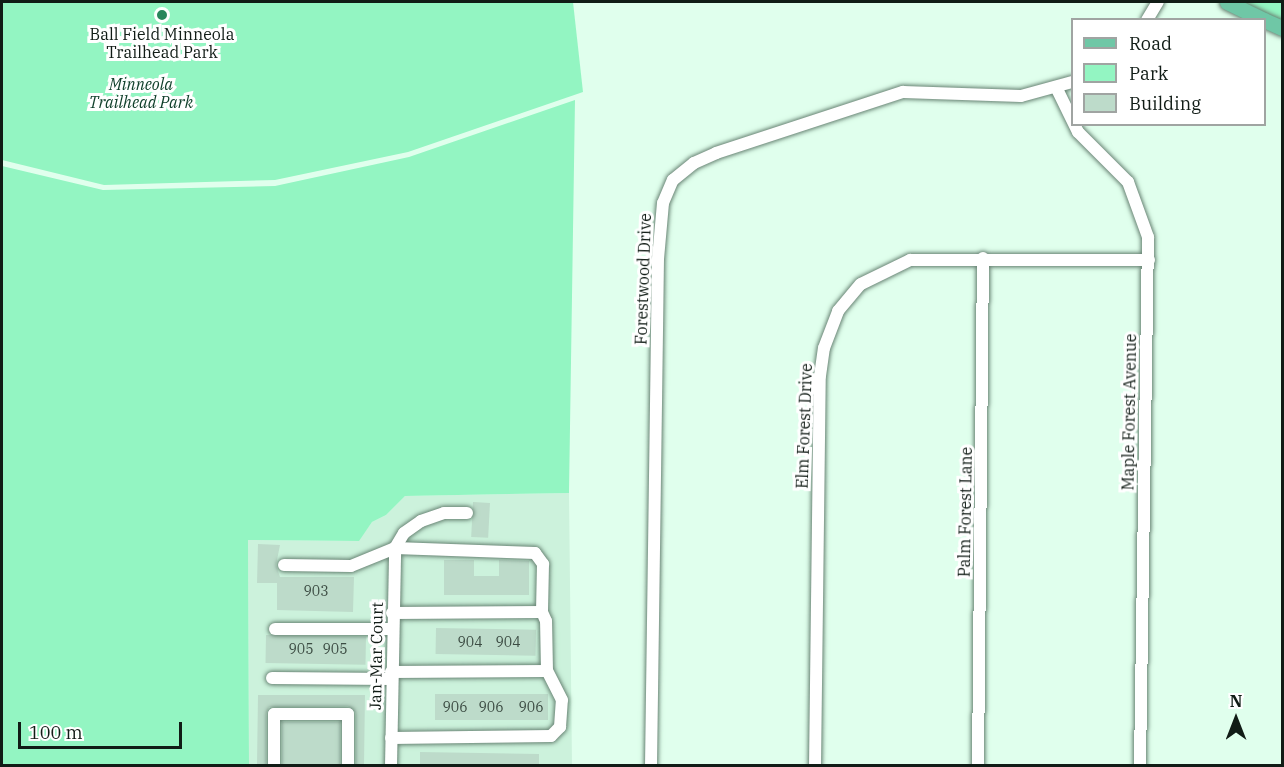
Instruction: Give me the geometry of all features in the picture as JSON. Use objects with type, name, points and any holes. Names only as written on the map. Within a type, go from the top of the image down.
[{"type":"main road","points":[[1227,2],[1260,18]]},
{"type":"main road","points":[[1266,21],[1282,28]]},
{"type":"street","points":[[1149,18],[1158,2]]},
{"type":"street","name":"Forestwood Drive","points":[[651,765],[658,259],[663,203],[673,180],[694,163],[716,153],[903,92],[1021,96],[1057,89],[1071,82]]},
{"type":"street","name":"Maple Forest Avenue","points":[[1057,89],[1071,118]]},
{"type":"street","name":"Maple Forest Avenue","points":[[1075,126],[1078,132],[1128,182],[1145,223],[1149,260],[1140,765]]},
{"type":"street","name":"Elm Forest Drive","points":[[815,765],[820,376],[830,328],[838,311],[861,284],[893,265],[927,257],[1149,260]]},
{"type":"street","name":"Palm Forest Lane","points":[[978,765],[983,258]]},
{"type":"street","points":[[395,548],[404,533],[422,521],[444,513],[467,513]]},
{"type":"street","points":[[284,566],[351,566],[395,548],[535,554],[543,564],[542,612],[546,621],[548,671],[562,700],[560,727],[550,736],[391,738]]},
{"type":"street","name":"Jan-Mar Court","points":[[391,765],[392,613],[395,548]]},
{"type":"street","points":[[392,613],[542,612]]},
{"type":"street","points":[[275,629],[392,628]]},
{"type":"street","points":[[272,678],[548,671]]},
{"type":"street","points":[[274,765],[274,714],[348,714],[348,765]]},
{"type":"shaded area","points":[[569,493],[572,765],[397,765],[400,542],[390,542],[386,765],[249,765],[248,540],[358,541],[372,522],[386,515],[405,496]]},
{"type":"green space","name":"Minneola Trailhead Park","points":[[2,2],[573,2],[583,92],[408,152],[275,180],[104,185],[2,160]]},
{"type":"green space","points":[[1241,2],[1282,2],[1282,21]]},
{"type":"green space","points":[[575,100],[569,493],[405,496],[386,515],[372,522],[359,541],[248,540],[249,765],[2,765],[2,166],[103,190],[275,186],[409,157]]},
{"type":"building","points":[[473,502],[490,503],[488,538],[471,537]]},
{"type":"building","points":[[258,544],[280,545],[276,565],[280,577],[354,577],[353,612],[277,610],[277,583],[257,583]]},
{"type":"building","points":[[444,560],[474,560],[474,576],[499,576],[499,560],[529,561],[529,595],[444,595]]},
{"type":"building","points":[[436,628],[536,630],[536,656],[436,654]]},
{"type":"building","points":[[266,635],[366,637],[365,665],[266,663]]},
{"type":"building","points":[[435,694],[548,694],[548,720],[435,720]]},
{"type":"building","points":[[258,695],[365,695],[364,765],[356,765],[356,713],[348,706],[269,707],[266,714],[266,765],[257,765]]},
{"type":"building","points":[[282,722],[340,722],[340,765],[282,765]]},
{"type":"building","points":[[420,752],[539,754],[539,765],[420,765]]},
{"type":"place","name":"Ball Field Minneola Trailhead Park","points":[[162,15]]}]
